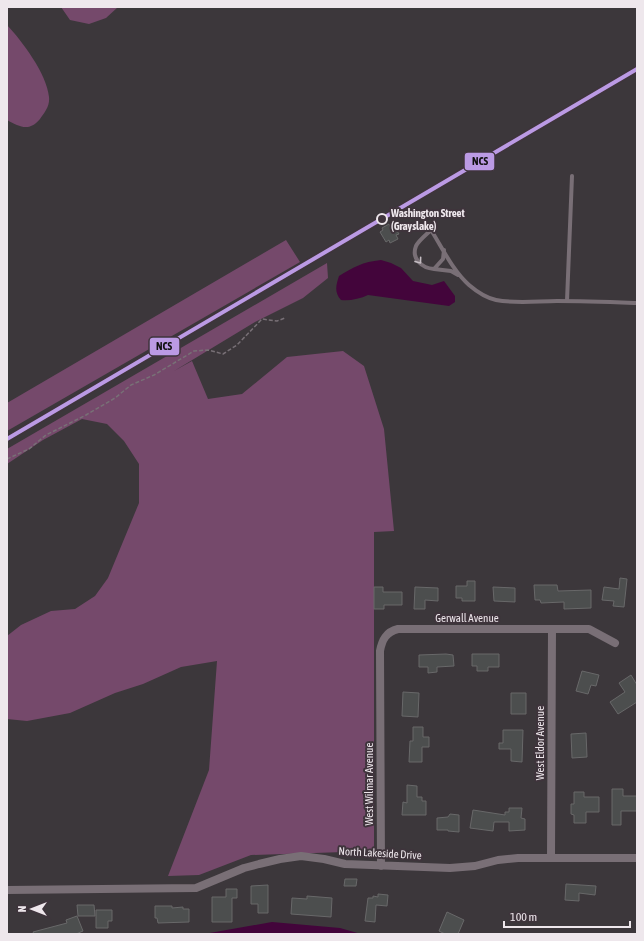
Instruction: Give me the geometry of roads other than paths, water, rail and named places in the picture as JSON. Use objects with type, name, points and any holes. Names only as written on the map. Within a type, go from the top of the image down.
[{"type":"street","name":"West Eldor Avenue","points":[[551,858],[552,629]]},
{"type":"street","name":"Gerwall Avenue","points":[[380,702],[381,643],[392,630],[589,630],[615,643]]},
{"type":"street","name":"West Wilmar Avenue","points":[[380,702],[381,866]]},
{"type":"street","name":"North Lakeside Drive","points":[[7,890],[196,888],[244,868],[280,859],[301,856],[345,864],[450,868],[475,866],[498,860],[551,858],[637,858]]},
{"type":"lane","points":[[566,301],[572,176]]},
{"type":"lane","points":[[458,274],[451,271],[428,269],[417,261],[415,254],[416,247],[431,230],[458,274],[470,286],[480,293],[495,300],[637,303]]},
{"type":"lane","points":[[434,269],[442,259],[444,250]]},
{"type":"place","name":"Washington Street (Grayslake)","points":[[382,219]]}]
